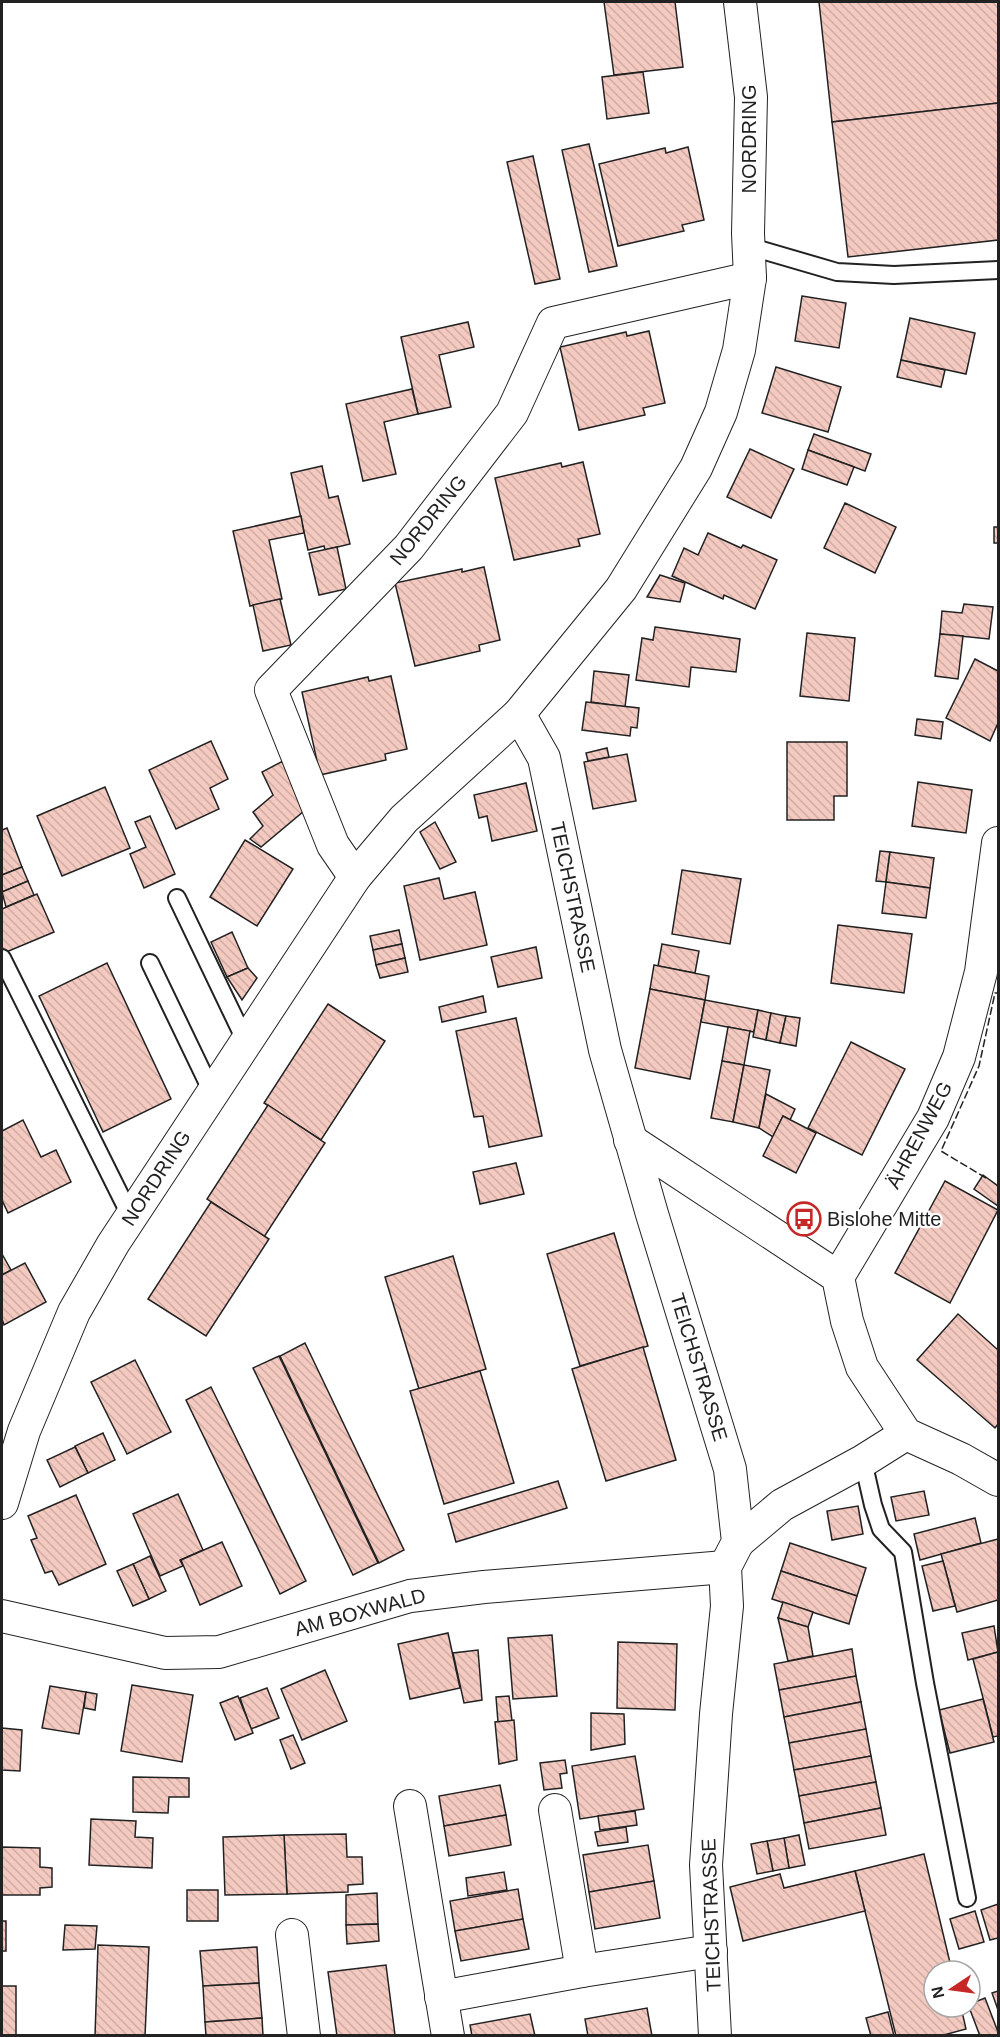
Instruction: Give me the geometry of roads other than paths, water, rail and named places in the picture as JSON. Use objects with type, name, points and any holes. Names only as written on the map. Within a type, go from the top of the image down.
[{"type":"street","name":"NORDRING","points":[[2,1503],[24,1431],[74,1312],[131,1217],[212,1092],[356,877],[404,819],[519,714],[621,589],[696,468],[722,412],[739,350],[750,278],[748,246],[752,97],[740,2]]},
{"type":"street","name":"NORDRING","points":[[356,877],[333,845],[271,690],[409,547],[512,413],[553,323],[750,278]]},
{"type":"street","name":"TEICHSTRASSE","points":[[519,714],[544,758],[605,1050],[630,1140],[730,1468],[732,1555],[716,1714],[706,1865],[715,2036]]},
{"type":"street","name":"ÄHRENWEG","points":[[838,1276],[933,1118],[959,1057],[981,972],[999,843]]},
{"type":"street","points":[[630,1140],[838,1276],[847,1321],[862,1367],[906,1434],[961,1459],[999,1480]]},
{"type":"street","points":[[732,1555],[782,1505],[863,1461],[906,1434]]},
{"type":"street","name":"AM BOXWALD","points":[[2,1616],[165,1653],[219,1652],[410,1596],[732,1555]]},
{"type":"street","points":[[410,1806],[448,2036]]},
{"type":"street","points":[[555,1810],[582,1971]]},
{"type":"street","points":[[292,1935],[304,2036]]},
{"type":"street","points":[[441,1997],[582,1971],[711,1951]]},
{"type":"lane","points":[[748,246],[837,272],[894,275],[999,270]]},
{"type":"lane","points":[[177,898],[246,1042]]},
{"type":"lane","points":[[2,958],[131,1217]]},
{"type":"lane","points":[[150,963],[212,1092]]},
{"type":"lane","points":[[863,1461],[880,1529],[903,1552],[925,1683],[967,1898]]},
{"type":"place","name":"Bislohe Mitte","points":[[804,1219]]}]
